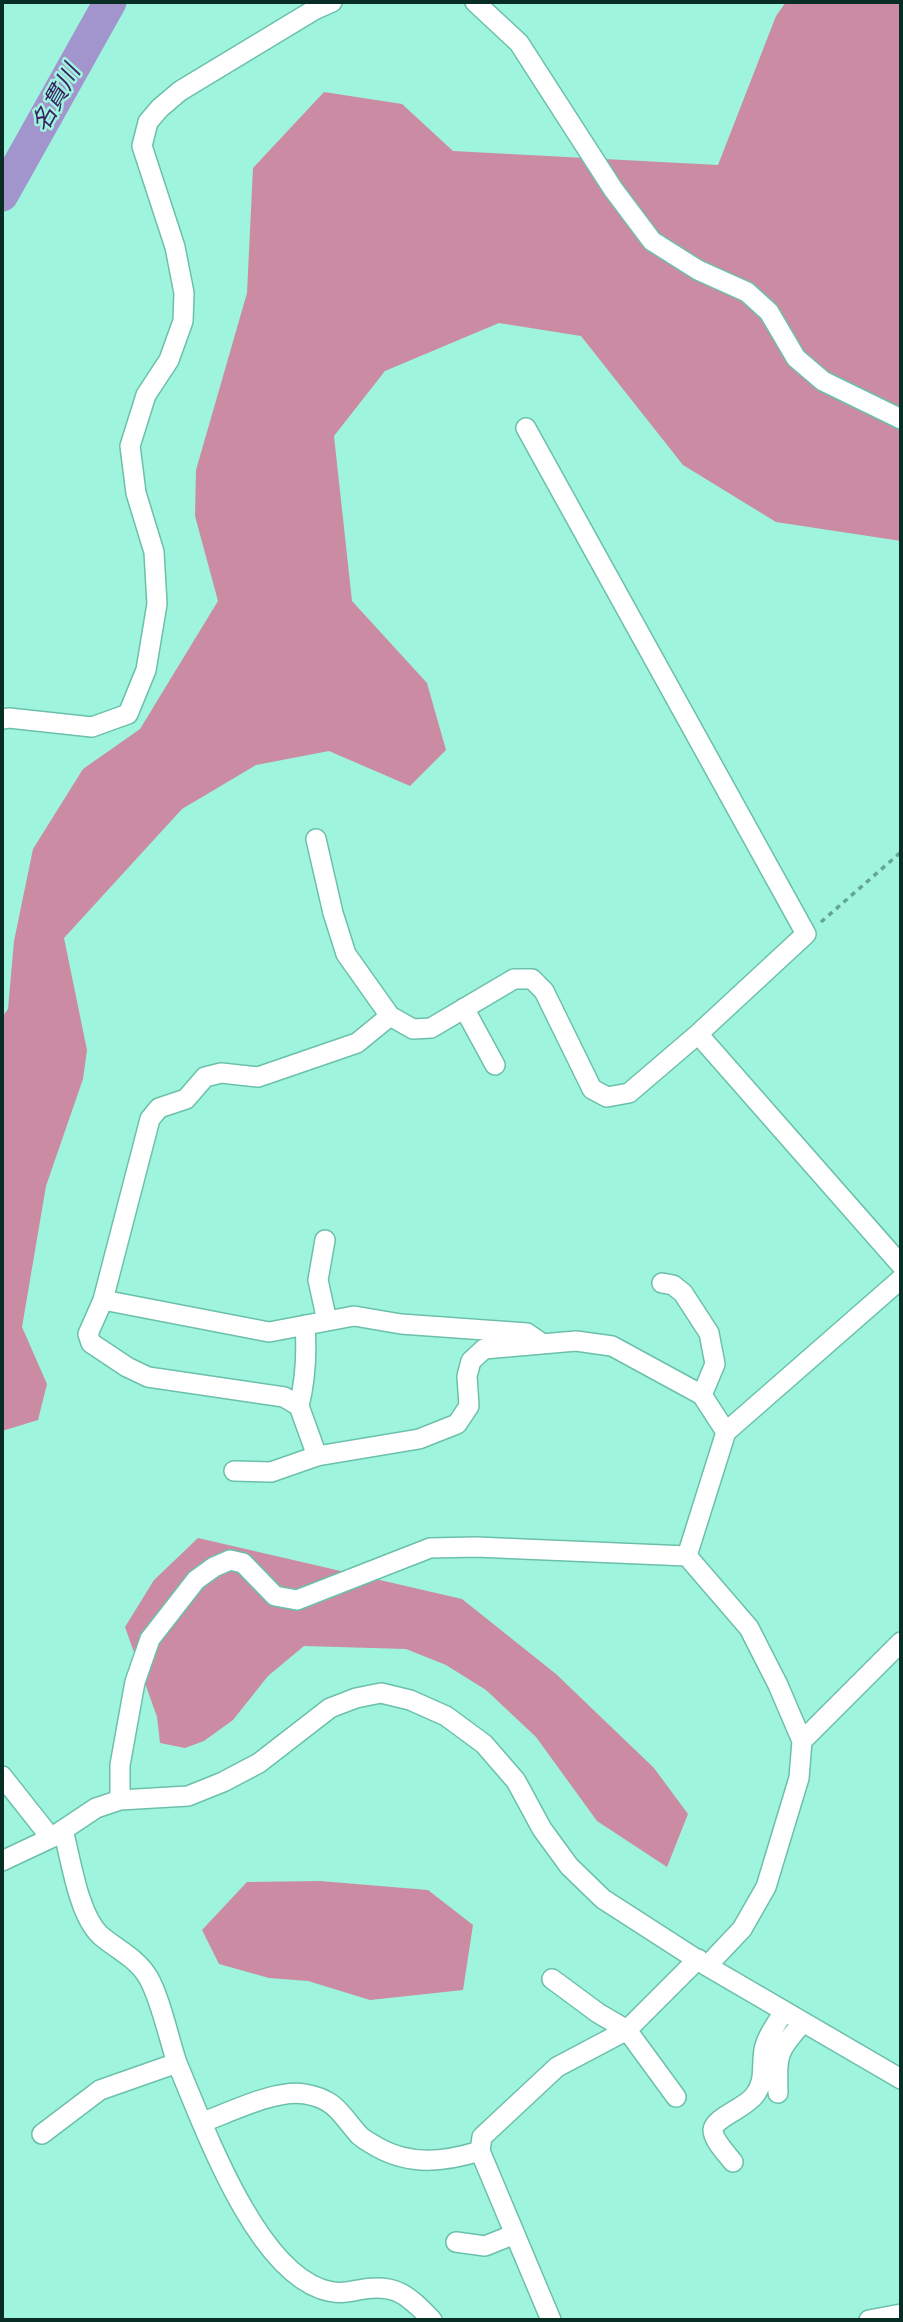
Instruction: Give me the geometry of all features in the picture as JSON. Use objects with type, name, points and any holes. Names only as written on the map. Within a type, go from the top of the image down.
[{"type":"street","points":[[2,719],[92,727],[128,714],[146,670],[158,604],[154,552],[136,493],[130,446],[146,395],[169,360],[183,321],[184,293],[175,247],[142,146],[148,122],[180,91],[314,10],[332,2]]},
{"type":"street","points":[[475,2],[519,43],[613,189],[652,241],[698,270],[747,292],[769,313],[796,358],[822,381],[901,419]]},
{"type":"street","points":[[316,839],[333,913],[346,954],[390,1016],[413,1028],[431,1028],[514,979],[532,979],[544,991],[592,1088],[607,1097],[629,1093],[698,1034],[806,934],[526,428]]},
{"type":"street","points":[[464,1008],[495,1065]]},
{"type":"street","points":[[299,1406],[284,1397],[148,1377],[127,1367],[91,1343],[88,1334],[103,1300],[150,1119],[159,1108],[186,1099],[205,1077],[221,1073],[258,1077],[357,1043],[390,1016]]},
{"type":"street","points":[[698,1034],[901,1265]]},
{"type":"street","points":[[325,1240],[318,1280],[327,1321]]},
{"type":"street","points":[[687,1556],[726,1432],[901,1279]]},
{"type":"street","points":[[662,1283],[673,1285],[683,1293],[709,1333],[715,1364],[702,1395]]},
{"type":"street","points":[[103,1300],[270,1332],[354,1316],[401,1324],[527,1333],[543,1344]]},
{"type":"street","points":[[304,1325],[307,1354],[299,1406],[317,1456]]},
{"type":"street","points":[[234,1471],[271,1472],[317,1456],[419,1439],[457,1424],[469,1406],[467,1376],[471,1361],[484,1349],[576,1341],[612,1346],[702,1395],[726,1432]]},
{"type":"street","points":[[120,1800],[120,1765],[135,1682],[150,1639],[196,1580],[230,1560],[243,1563],[275,1595],[297,1600],[430,1548],[545,1549],[687,1556],[749,1628],[802,1741],[799,1778],[766,1887],[742,1929],[627,2030],[557,2067],[482,2137],[480,2151],[551,2320]]},
{"type":"street","points":[[802,1741],[901,1642]]},
{"type":"street","points":[[2,1861],[57,1834],[96,1808],[120,1800],[188,1796],[223,1782],[258,1763],[330,1708],[356,1698],[381,1693],[410,1700],[446,1716],[484,1744],[516,1781],[542,1829],[569,1866],[603,1899],[702,1963],[901,2079]]},
{"type":"street","points":[[2,1776],[57,1834],[92,1926],[141,1965],[149,1979],[177,2063],[235,2196],[252,2223],[290,2270],[317,2288],[337,2294],[373,2287],[392,2288],[409,2297],[432,2320]]},
{"type":"street","points":[[552,1979],[598,2013],[627,2030],[676,2097]]},
{"type":"street","points":[[733,2162],[713,2134],[713,2127],[717,2121],[752,2099],[762,2083],[764,2048],[784,2011]]},
{"type":"street","points":[[778,2093],[777,2066],[780,2050],[803,2022]]},
{"type":"street","points":[[42,2134],[100,2090],[177,2063]]},
{"type":"street","points":[[203,2122],[283,2094],[304,2094],[323,2099],[339,2109],[361,2137],[388,2153],[419,2161],[453,2159],[480,2151]]},
{"type":"street","points":[[456,2242],[485,2246],[515,2234]]},
{"type":"street","points":[[869,2320],[901,2314]]},
{"type":"path","points":[[806,934],[901,852]]},
{"type":"shaded area","points":[[786,2],[901,2],[901,541],[776,522],[683,465],[581,336],[499,323],[385,371],[334,436],[352,601],[427,683],[446,750],[410,786],[329,751],[256,765],[182,809],[64,938],[87,1050],[83,1079],[46,1186],[22,1327],[47,1384],[38,1420],[2,1431],[2,1017],[8,1009],[14,941],[33,849],[83,769],[140,729],[218,601],[195,516],[196,470],[247,293],[253,168],[324,92],[402,104],[453,151],[718,165],[776,16]]},
{"type":"shaded area","points":[[198,1538],[462,1599],[556,1674],[654,1768],[688,1814],[667,1867],[597,1821],[536,1737],[486,1690],[446,1665],[406,1649],[304,1646],[268,1676],[233,1720],[204,1741],[185,1748],[160,1743],[157,1717],[125,1627],[154,1580]]},
{"type":"shaded area","points":[[320,1881],[428,1890],[473,1925],[463,1990],[370,2000],[308,1981],[269,1978],[219,1964],[202,1930],[247,1882]]},
{"type":"waterway","name":"名貫川","points":[[2,195],[110,2]]}]
